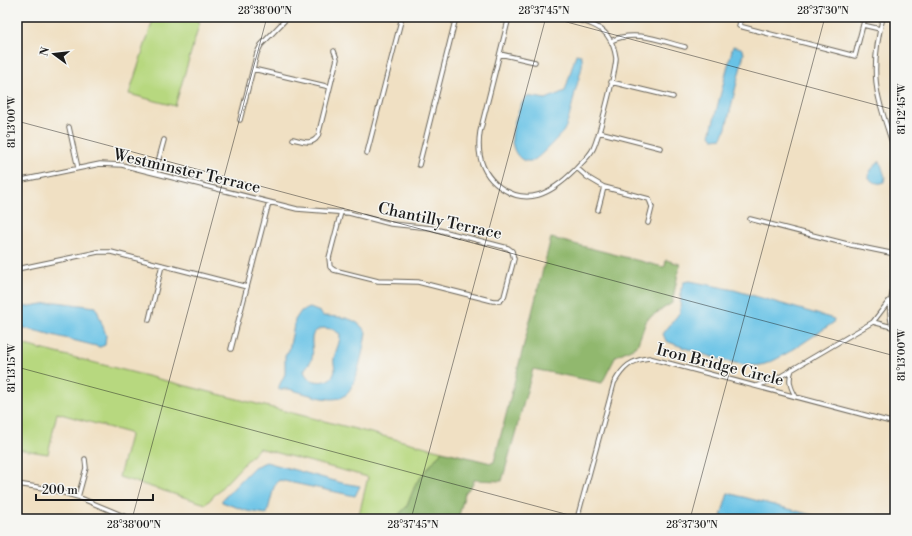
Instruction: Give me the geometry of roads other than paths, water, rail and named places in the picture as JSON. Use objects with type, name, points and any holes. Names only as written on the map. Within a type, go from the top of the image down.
[{"type":"street","points":[[240,120],[253,69],[261,45],[288,17]]},
{"type":"street","points":[[367,153],[402,17]]},
{"type":"street","points":[[419,165],[456,17]]},
{"type":"street","points":[[509,17],[478,142],[480,160],[492,180],[507,191],[517,195],[530,196],[540,195],[561,185],[593,150],[615,67],[616,57],[611,41],[606,34],[594,25],[566,17]]},
{"type":"street","points":[[741,17],[739,26],[855,56],[865,18],[860,17]]},
{"type":"street","points":[[883,17],[876,49],[876,76],[879,100],[895,152]]},
{"type":"street","points":[[863,25],[880,29]]},
{"type":"street","points":[[611,41],[618,37],[632,35],[685,47]]},
{"type":"street","points":[[293,139],[309,142],[316,140],[337,59],[334,51]]},
{"type":"street","points":[[500,54],[535,62]]},
{"type":"street","points":[[253,69],[330,87]]},
{"type":"street","points":[[611,82],[673,98]]},
{"type":"street","points":[[69,127],[78,168]]},
{"type":"street","points":[[599,132],[661,148]]},
{"type":"street","points":[[890,136],[895,134]]},
{"type":"street","points":[[155,173],[164,140]]},
{"type":"street","name":"Westminster Terrace","points":[[17,181],[78,168],[110,164],[155,173],[269,202],[231,349]]},
{"type":"street","points":[[577,168],[587,177],[604,187],[649,199],[652,207],[648,223]]},
{"type":"street","points":[[598,210],[604,187]]},
{"type":"street","name":"Chantilly Terrace","points":[[269,202],[297,209],[341,212],[391,224],[431,228],[508,248],[512,251],[514,259],[504,298],[500,301],[493,301],[418,282],[378,281],[334,270],[330,267],[329,258],[341,212]]},
{"type":"street","points":[[750,219],[851,245],[895,254]]},
{"type":"street","points":[[17,269],[98,252],[122,254],[247,287]]},
{"type":"street","points":[[149,320],[162,265]]},
{"type":"street","points":[[895,281],[890,301],[892,327],[895,332]]},
{"type":"street","points":[[755,386],[776,379],[873,322],[890,301]]},
{"type":"street","points":[[873,322],[892,327]]},
{"type":"street","name":"Iron Bridge Circle","points":[[578,519],[614,383],[620,372],[628,364],[639,359],[649,358],[895,423]]},
{"type":"street","points":[[792,369],[790,386],[796,397]]},
{"type":"street","points":[[78,497],[86,468],[85,459]]},
{"type":"street","points":[[17,484],[50,489],[78,497],[131,519]]},
{"type":"water","points":[[733,46],[741,48],[744,53],[726,128],[722,138],[713,139],[710,135]]},
{"type":"water","points":[[576,54],[581,55],[582,66],[569,116],[563,132],[534,160],[529,161],[520,158],[513,146],[512,136],[521,104],[527,96],[546,99],[565,91]]},
{"type":"water","points":[[880,161],[885,177],[884,182],[878,183],[869,179],[869,173]]},
{"type":"water","points":[[690,281],[734,290],[834,319],[833,323],[787,353],[768,363],[761,365],[741,364],[714,358],[666,341],[663,334],[680,312],[681,289],[684,282]]},
{"type":"water","points":[[56,302],[96,307],[106,335],[105,345],[100,347],[17,326],[17,308]]},
{"type":"water","points":[[310,308],[320,312],[323,316],[347,318],[357,323],[366,332],[355,379],[346,395],[340,398],[326,399],[288,389],[279,390],[279,386],[285,374],[285,356],[289,350],[295,320],[301,311]],"holes":[[[323,328],[332,329],[340,334],[339,344],[334,358],[335,370],[333,376],[325,381],[313,381],[307,377],[304,371],[312,358],[312,336],[317,330]]]},
{"type":"water","points":[[266,462],[342,483],[360,486],[355,496],[279,480],[274,487],[267,514],[247,511],[222,502],[222,500],[254,467]]},
{"type":"water","points":[[728,493],[827,519],[725,519],[721,516]]}]
